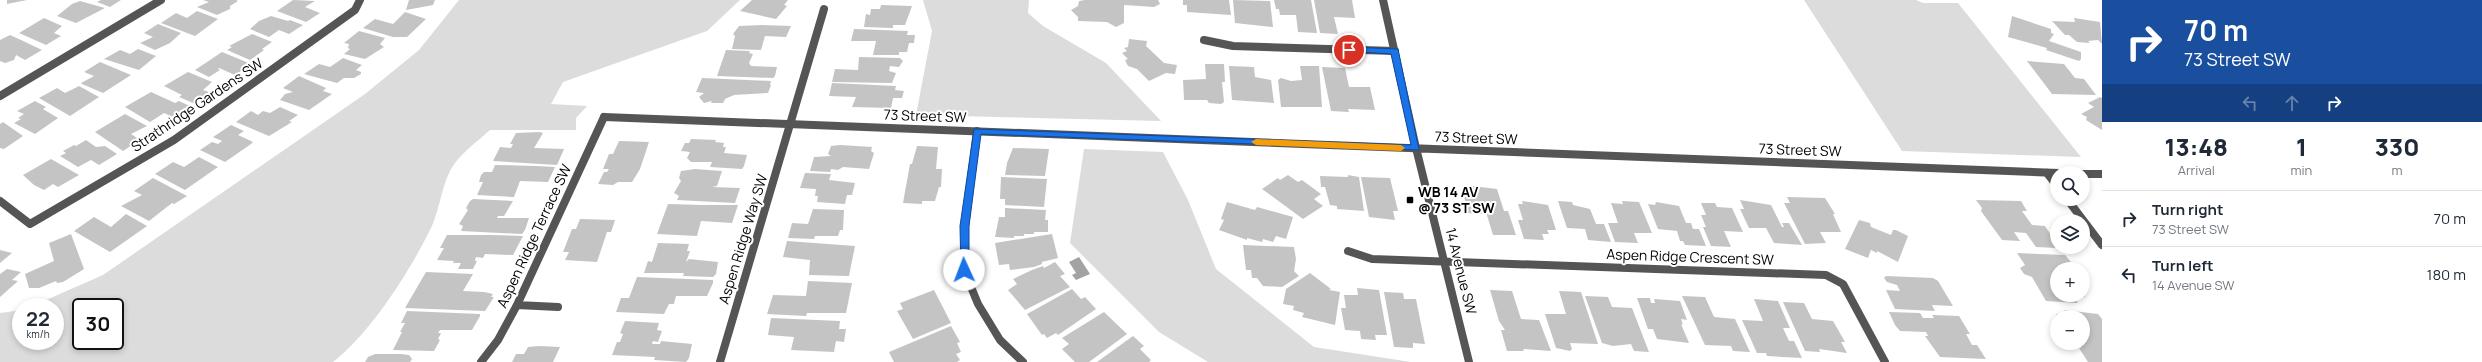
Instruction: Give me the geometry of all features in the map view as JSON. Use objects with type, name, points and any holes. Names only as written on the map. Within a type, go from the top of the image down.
[{"type":"street","points":[[0,96],[161,0]]},
{"type":"street","name":"Strathridge Gardens SW","points":[[0,201],[30,224],[174,140],[355,10],[360,0]]},
{"type":"street","name":"14 Avenue SW","points":[[1383,0],[1416,148],[1469,362]]},
{"type":"street","name":"Aspen Ridge Way SW","points":[[720,362],[792,124],[824,9]]},
{"type":"street","points":[[1204,40],[1233,46],[1395,51]]},
{"type":"street","name":"73 Street SW","points":[[604,117],[2047,173]]},
{"type":"street","name":"Aspen Ridge Terrace SW","points":[[481,362],[498,340],[517,305],[604,117]]},
{"type":"street","points":[[977,131],[964,226],[964,270],[978,304],[1000,340],[1023,362]]},
{"type":"street","points":[[2047,173],[2050,177]]},
{"type":"street","points":[[2090,174],[2102,174]]},
{"type":"street","points":[[2072,206],[2102,245]]},
{"type":"street","name":"Aspen Ridge Crescent SW","points":[[1348,251],[1372,259],[1826,275],[1843,284],[1885,362]]},
{"type":"street","points":[[517,305],[558,307]]},
{"type":"shaded area","points":[[459,0],[740,0],[707,31],[563,82],[551,104],[587,106],[576,118],[576,130],[490,130],[468,149],[453,165],[444,187],[432,227],[398,286],[374,320],[347,350],[333,362],[0,362],[0,313],[12,311],[12,350],[64,350],[64,298],[51,298],[103,275],[365,94],[419,50]]},
{"type":"shaded area","points":[[923,0],[1029,0],[1028,13],[1043,26],[1106,63],[1161,121],[916,115],[932,31]]},
{"type":"shaded area","points":[[1804,0],[1916,0],[1923,3],[1958,3],[2081,157],[1902,151]]},
{"type":"shaded area","points":[[1084,149],[1163,152],[1188,200],[1216,269],[1314,347],[1411,362],[1208,362],[1159,332],[1070,243]]},
{"type":"shaded area","points":[[1079,257],[1090,274],[1076,280],[1072,275],[1076,273],[1069,262]]},
{"type":"building","points":[[7,0],[27,0],[7,4]]},
{"type":"building","points":[[101,0],[121,0],[110,7],[97,2]]},
{"type":"building","points":[[203,0],[238,1],[230,6],[230,9],[217,15],[197,7],[209,2]]},
{"type":"building","points":[[293,0],[315,1],[305,7],[320,13],[306,22],[277,11]]},
{"type":"building","points":[[409,0],[435,0],[433,5],[406,10]]},
{"type":"building","points":[[752,0],[788,0],[784,5],[787,6],[776,19],[740,11]]},
{"type":"building","points":[[1158,0],[1160,4],[1154,7],[1124,5],[1124,23],[1116,27],[1107,22],[1078,21],[1078,17],[1071,10],[1078,6],[1079,1]]},
{"type":"building","points":[[1183,0],[1229,0],[1231,15],[1187,12],[1187,5],[1183,5]]},
{"type":"building","points":[[1233,0],[1270,1],[1273,27],[1235,23]]},
{"type":"building","points":[[1274,0],[1311,0],[1317,33],[1298,32],[1296,15],[1280,15],[1279,9],[1276,9]]},
{"type":"building","points":[[1314,0],[1352,0],[1355,18],[1334,17],[1338,34],[1320,33]]},
{"type":"building","points":[[80,1],[105,8],[76,23],[57,16],[72,4]]},
{"type":"building","points":[[881,5],[912,6],[905,25],[893,25],[893,28],[864,27],[866,14],[870,15],[871,9],[880,9]]},
{"type":"building","points":[[197,11],[218,19],[195,36],[161,23],[176,13],[187,18]]},
{"type":"building","points":[[405,12],[426,19],[407,37],[393,37],[363,28],[375,19],[393,24]]},
{"type":"building","points":[[271,16],[288,21],[290,20],[303,25],[289,34],[279,30],[269,37],[250,29],[259,21]]},
{"type":"building","points":[[2012,16],[2051,29],[2051,33],[2054,34],[2049,41],[2081,52],[2081,59],[2079,61],[2046,50],[2047,48],[2008,37]]},
{"type":"building","points":[[44,18],[62,26],[54,33],[61,36],[46,45],[19,33]]},
{"type":"building","points":[[2074,18],[2100,22],[2102,44],[2098,40],[2088,41],[2090,43],[2077,42],[2069,35],[2065,35],[2052,21],[2075,22]]},
{"type":"building","points":[[158,24],[181,33],[170,43],[155,50],[140,43],[153,37],[144,33]]},
{"type":"building","points":[[739,26],[791,26],[786,37],[765,36],[761,50],[732,49],[735,36],[733,34]]},
{"type":"building","points":[[854,29],[908,31],[907,35],[915,35],[914,43],[909,43],[907,52],[899,52],[899,55],[873,55],[876,41],[851,41]]},
{"type":"building","points":[[359,31],[385,38],[380,44],[384,47],[365,59],[344,54],[350,49],[348,48],[349,44],[344,43]]},
{"type":"building","points":[[252,34],[272,42],[250,60],[227,50],[232,47],[229,46]]},
{"type":"building","points":[[10,35],[42,50],[25,60],[16,55],[14,60],[5,63],[0,61],[0,40]]},
{"type":"building","points":[[1129,39],[1147,41],[1146,46],[1164,63],[1177,65],[1175,74],[1166,73],[1149,81],[1137,69],[1128,66],[1125,60],[1128,59],[1122,53],[1127,51],[1124,48],[1128,47]]},
{"type":"building","points":[[138,49],[156,56],[139,70],[104,59],[120,50],[130,54]]},
{"type":"building","points":[[726,50],[750,51],[749,53],[753,54],[749,63],[751,66],[777,67],[775,76],[773,78],[717,76]]},
{"type":"building","points":[[222,52],[251,64],[235,75],[219,68],[218,69],[220,70],[209,77],[195,70]]},
{"type":"building","points":[[859,57],[900,58],[903,61],[899,67],[890,66],[889,71],[896,73],[892,83],[832,82],[835,69],[858,70]]},
{"type":"building","points":[[343,58],[362,65],[356,70],[361,72],[361,74],[354,78],[344,78],[337,83],[304,74],[319,64],[330,67]]},
{"type":"building","points":[[2027,61],[2064,64],[2075,78],[2084,79],[2096,95],[2052,94]]},
{"type":"building","points":[[100,62],[131,75],[103,93],[82,84],[81,83],[94,76],[84,72]]},
{"type":"building","points":[[1205,64],[1224,64],[1225,82],[1222,82],[1224,102],[1221,104],[1209,103],[1207,100],[1184,100],[1183,80],[1206,79]]},
{"type":"building","points":[[1229,66],[1254,67],[1255,77],[1271,80],[1274,103],[1232,100]]},
{"type":"building","points":[[1300,66],[1319,66],[1322,107],[1281,107],[1278,80],[1281,78],[1291,81],[1302,80]]},
{"type":"building","points":[[1322,67],[1345,68],[1349,87],[1370,87],[1375,110],[1348,109],[1349,112],[1331,111]]},
{"type":"building","points":[[188,72],[212,82],[203,90],[209,92],[193,103],[179,97],[182,95],[164,86]]},
{"type":"building","points":[[299,76],[326,88],[323,91],[332,94],[309,110],[280,100],[285,94],[293,92],[283,88]]},
{"type":"building","points":[[702,78],[771,81],[771,85],[768,93],[734,95],[725,99],[723,103],[711,103],[712,101],[704,103],[699,97],[704,93],[696,92]]},
{"type":"building","points":[[832,83],[896,86],[895,90],[904,91],[902,98],[893,98],[891,108],[852,107],[856,97],[829,96]]},
{"type":"building","points":[[79,86],[99,97],[70,116],[39,98],[57,88],[65,93]]},
{"type":"building","points":[[151,92],[175,103],[179,101],[192,107],[175,118],[164,113],[150,122],[125,107]]},
{"type":"building","points":[[2100,97],[2102,98],[2102,130],[2086,120],[2087,117],[2081,114],[2094,107],[2088,103]]},
{"type":"building","points":[[35,101],[46,107],[43,109],[58,118],[35,134],[14,123],[21,119],[18,118],[24,114],[17,111]]},
{"type":"building","points":[[280,107],[298,115],[289,121],[292,122],[269,136],[236,122],[251,111],[258,115],[263,111],[270,113]]},
{"type":"building","points":[[125,114],[147,126],[131,134],[140,140],[123,151],[95,132]]},
{"type":"building","points":[[3,122],[23,136],[4,149],[0,148],[0,124]]},
{"type":"building","points":[[231,125],[244,131],[238,135],[253,142],[225,162],[200,150],[212,142],[218,144],[222,141],[213,137]]},
{"type":"building","points":[[516,133],[543,133],[534,148],[564,149],[557,165],[493,161],[500,147],[511,148],[513,144],[510,144]]},
{"type":"building","points":[[691,139],[716,140],[715,142],[724,143],[723,147],[726,147],[724,153],[747,155],[744,166],[742,169],[710,167],[712,162],[691,162],[687,158],[690,152],[681,151],[685,143],[689,143]]},
{"type":"building","points":[[86,140],[96,147],[105,146],[117,154],[99,165],[91,160],[78,167],[60,156],[66,153],[63,151]]},
{"type":"building","points":[[619,141],[649,142],[640,169],[632,182],[618,182],[613,185],[598,184],[604,172],[607,172],[609,169],[603,169],[609,154],[613,154]]},
{"type":"building","points":[[840,145],[872,147],[871,151],[874,153],[869,169],[843,167],[838,170],[831,169],[830,172],[810,171],[814,157],[831,156],[828,154],[831,146]]},
{"type":"building","points":[[917,146],[938,147],[936,169],[942,169],[941,187],[939,187],[935,201],[922,201],[922,204],[903,203],[910,164],[912,164]]},
{"type":"building","points":[[1013,148],[1049,149],[1045,176],[1005,175],[1007,163]]},
{"type":"building","points":[[199,157],[218,167],[185,190],[155,174],[173,162],[184,167]]},
{"type":"building","points":[[51,159],[79,175],[58,187],[53,184],[44,190],[34,185],[23,175]]},
{"type":"building","points":[[495,165],[555,167],[548,182],[520,181],[514,197],[477,195],[483,182],[479,182],[481,175],[484,172],[492,172]]},
{"type":"building","points":[[695,169],[722,171],[717,186],[712,187],[740,188],[735,203],[677,200],[679,196],[674,193],[681,181],[679,178],[681,171]]},
{"type":"building","points":[[805,173],[831,174],[829,180],[855,183],[852,195],[847,195],[845,204],[817,202],[818,196],[815,196],[816,189],[800,188]]},
{"type":"building","points":[[1288,175],[1298,182],[1302,180],[1321,194],[1314,199],[1323,206],[1303,219],[1262,189],[1278,178],[1280,180]]},
{"type":"building","points":[[1348,175],[1359,177],[1364,211],[1337,209],[1337,206],[1330,205],[1325,187],[1321,187],[1320,176],[1348,177]]},
{"type":"building","points":[[1001,177],[1047,179],[1044,207],[1005,205],[1005,199],[1000,199]]},
{"type":"building","points":[[1361,177],[1390,178],[1398,211],[1393,211],[1395,220],[1369,217]]},
{"type":"building","points":[[153,178],[187,196],[174,204],[172,203],[149,221],[121,206],[142,195],[134,191]]},
{"type":"building","points":[[1472,186],[1497,189],[1504,211],[1508,211],[1516,235],[1493,235],[1486,212],[1483,211],[1482,214],[1468,213],[1462,188],[1473,188]]},
{"type":"building","points":[[1787,197],[1825,198],[1835,214],[1833,214],[1841,232],[1820,232],[1826,243],[1805,244],[1784,203],[1790,203]]},
{"type":"building","points":[[473,199],[513,201],[504,216],[498,216],[497,218],[529,218],[525,230],[522,234],[461,231],[463,226],[459,224],[468,210],[466,208]]},
{"type":"building","points":[[1740,200],[1771,205],[1782,227],[1784,227],[1782,223],[1789,223],[1802,245],[1774,243],[1766,228],[1749,228],[1740,209],[1744,209]]},
{"type":"building","points":[[1976,200],[2021,201],[2027,211],[2022,211],[2032,225],[2045,226],[2050,234],[2050,248],[2036,247],[2026,233],[2014,232],[2020,241],[2002,240],[1981,211],[1982,208]]},
{"type":"building","points":[[1522,201],[1548,205],[1556,230],[1547,230],[1549,234],[1542,234],[1544,240],[1524,239],[1518,220],[1523,220],[1518,204],[1523,204]]},
{"type":"building","points":[[1558,201],[1572,202],[1573,205],[1590,209],[1596,224],[1604,224],[1611,242],[1588,240],[1585,229],[1567,228]]},
{"type":"building","points":[[1622,201],[1639,202],[1652,233],[1634,233],[1638,243],[1615,242],[1608,223],[1618,223],[1611,203],[1623,204]]},
{"type":"building","points":[[1227,202],[1255,210],[1257,207],[1293,217],[1286,239],[1276,236],[1273,242],[1263,239],[1262,242],[1247,238],[1247,240],[1219,230],[1224,220],[1221,219]]},
{"type":"building","points":[[1656,202],[1679,206],[1686,223],[1691,223],[1693,229],[1699,229],[1706,246],[1685,245],[1683,241],[1680,241],[1677,231],[1658,229],[1648,204],[1655,205]]},
{"type":"building","points":[[1701,203],[1715,203],[1717,207],[1732,208],[1743,232],[1724,231],[1731,247],[1711,246],[1703,227],[1706,227],[1701,215],[1706,215]]},
{"type":"building","points":[[668,204],[738,205],[732,223],[701,221],[697,236],[657,234]]},
{"type":"building","points":[[1005,208],[1046,210],[1045,220],[1048,220],[1048,232],[1034,232],[1034,234],[1024,234],[1024,236],[1014,236],[1014,238],[995,237],[999,217],[1005,217]]},
{"type":"building","points":[[813,209],[844,210],[843,230],[840,230],[838,236],[815,236],[814,239],[788,238],[792,223],[808,224]]},
{"type":"building","points":[[126,214],[147,226],[110,252],[74,231],[94,217],[111,227]]},
{"type":"building","points":[[580,219],[615,220],[611,232],[607,232],[597,262],[565,260],[569,252],[563,252],[572,229],[576,229]]},
{"type":"building","points":[[1859,220],[1870,223],[1871,227],[1891,235],[1893,230],[1896,230],[1908,236],[1898,262],[1877,251],[1877,253],[1871,250],[1868,258],[1845,249]]},
{"type":"building","points":[[71,234],[84,269],[63,282],[57,283],[56,281],[39,288],[29,288],[25,274],[54,261],[49,243]]},
{"type":"building","points":[[1052,234],[1058,258],[1042,262],[1042,264],[1034,267],[1010,270],[1009,264],[999,265],[995,243]]},
{"type":"building","points":[[447,235],[523,236],[513,255],[485,254],[483,258],[476,257],[475,261],[477,261],[473,269],[458,269],[461,263],[437,260],[444,248],[440,248]]},
{"type":"building","points":[[787,241],[855,246],[849,276],[809,275],[810,260],[783,257]]},
{"type":"building","points":[[658,243],[689,244],[687,251],[690,251],[686,262],[689,259],[718,262],[716,274],[713,277],[683,276],[684,273],[644,273],[648,261],[652,262]]},
{"type":"building","points":[[1243,245],[1294,247],[1296,259],[1294,271],[1299,276],[1282,287],[1263,286],[1257,278],[1252,278],[1251,270],[1246,270]]},
{"type":"building","points":[[0,250],[12,253],[0,263]]},
{"type":"building","points":[[2017,253],[2065,255],[2071,262],[2050,262],[2050,301],[2046,301],[2032,277],[2024,274],[2020,268],[2025,265]]},
{"type":"building","points":[[1055,262],[1065,274],[1060,276],[1070,287],[1025,310],[1008,290],[1017,284],[1013,279],[1043,266],[1044,268]]},
{"type":"building","points":[[7,269],[21,272],[12,280],[18,281],[0,297],[0,274]]},
{"type":"building","points":[[426,272],[473,274],[463,291],[484,292],[493,294],[491,297],[494,297],[485,311],[405,308]]},
{"type":"building","points":[[1310,273],[1331,289],[1329,290],[1340,292],[1335,325],[1302,317],[1304,313],[1293,310],[1294,306],[1283,304],[1286,289]]},
{"type":"building","points":[[1886,276],[1933,278],[1938,281],[1953,306],[1932,305],[1935,311],[1895,309],[1886,290],[1900,291],[1897,285],[1887,282],[1884,278]]},
{"type":"building","points":[[637,277],[713,280],[713,283],[707,296],[676,296],[674,304],[669,304],[664,314],[616,312],[621,298],[629,298]]},
{"type":"building","points":[[808,281],[852,283],[846,313],[807,313],[806,316],[767,314],[773,295],[806,296]]},
{"type":"building","points":[[1357,288],[1379,290],[1387,335],[1375,335],[1376,340],[1361,339],[1360,331],[1345,330],[1341,308],[1346,308],[1344,295],[1358,295]]},
{"type":"building","points":[[1072,289],[1081,299],[1085,297],[1096,309],[1058,335],[1056,333],[1047,338],[1044,334],[1042,335],[1027,314]]},
{"type":"building","points":[[934,290],[951,323],[913,339],[897,311],[903,309],[900,303]]},
{"type":"building","points":[[1490,290],[1512,291],[1521,319],[1539,320],[1551,351],[1523,349],[1524,351],[1507,351],[1501,330],[1505,330],[1499,321]]},
{"type":"building","points":[[1559,291],[1581,292],[1598,344],[1570,343],[1572,349],[1570,351],[1556,348],[1545,314],[1566,314]]},
{"type":"building","points":[[1384,292],[1403,293],[1404,299],[1416,299],[1425,344],[1413,343],[1413,348],[1394,347]]},
{"type":"building","points":[[1585,296],[1608,297],[1612,307],[1632,308],[1649,352],[1634,351],[1631,344],[1613,346],[1602,343]]},
{"type":"building","points":[[1682,296],[1705,297],[1714,317],[1735,319],[1750,352],[1733,351],[1731,346],[1705,345]]},
{"type":"building","points":[[1637,298],[1650,298],[1651,303],[1655,303],[1654,299],[1680,301],[1687,320],[1681,319],[1683,325],[1681,324],[1689,343],[1657,339],[1653,329],[1648,329]]},
{"type":"building","points":[[1754,299],[1778,301],[1790,328],[1783,328],[1789,341],[1794,341],[1802,358],[1767,356],[1766,353],[1757,353],[1742,320],[1763,321]]},
{"type":"building","points":[[1783,302],[1804,303],[1812,319],[1833,321],[1845,342],[1841,342],[1847,353],[1819,349],[1820,352],[1805,351]]},
{"type":"building","points":[[407,311],[480,314],[480,316],[472,330],[440,330],[438,333],[441,333],[438,339],[440,340],[434,351],[393,350],[402,332],[400,332],[405,323],[401,323]]},
{"type":"building","points":[[1104,312],[1127,334],[1089,362],[1075,362],[1062,349],[1069,344],[1062,338]]},
{"type":"building","points":[[1889,312],[1920,313],[1923,318],[1934,318],[1932,315],[1959,316],[1970,334],[1966,334],[1972,345],[1977,345],[1986,359],[1940,357],[1925,336],[1928,336],[1926,332],[1900,331],[1895,325]]},
{"type":"building","points":[[2090,313],[2098,314],[2102,319],[2102,362],[2088,362],[2080,350],[2090,350]]},
{"type":"building","points":[[771,318],[840,321],[839,329],[846,329],[844,342],[836,341],[834,352],[791,350],[794,337],[768,335]]},
{"type":"building","points":[[625,321],[659,323],[657,330],[662,331],[658,342],[653,341],[652,344],[660,344],[661,341],[692,344],[689,358],[686,362],[654,360],[655,357],[612,355],[617,342],[620,342],[623,334],[620,333]]},
{"type":"building","points":[[951,326],[960,342],[957,343],[961,352],[956,354],[960,360],[957,362],[894,362],[889,352]]},
{"type":"building","points":[[1133,336],[1144,346],[1140,349],[1151,360],[1149,362],[1097,362]]},
{"type":"building","points":[[528,347],[560,347],[553,362],[512,362],[516,354],[524,354]]},
{"type":"building","points":[[375,354],[409,355],[412,359],[410,362],[365,362],[368,357]]},
{"type":"slow traffic","points":[[1256,142],[1401,148]]},
{"type":"place","name":"WB 14 AV @ 73 ST SW","points":[[1410,200]]},
{"type":"route","points":[[964,270],[964,226],[977,131],[1416,148],[1395,51],[1349,50]]}]
